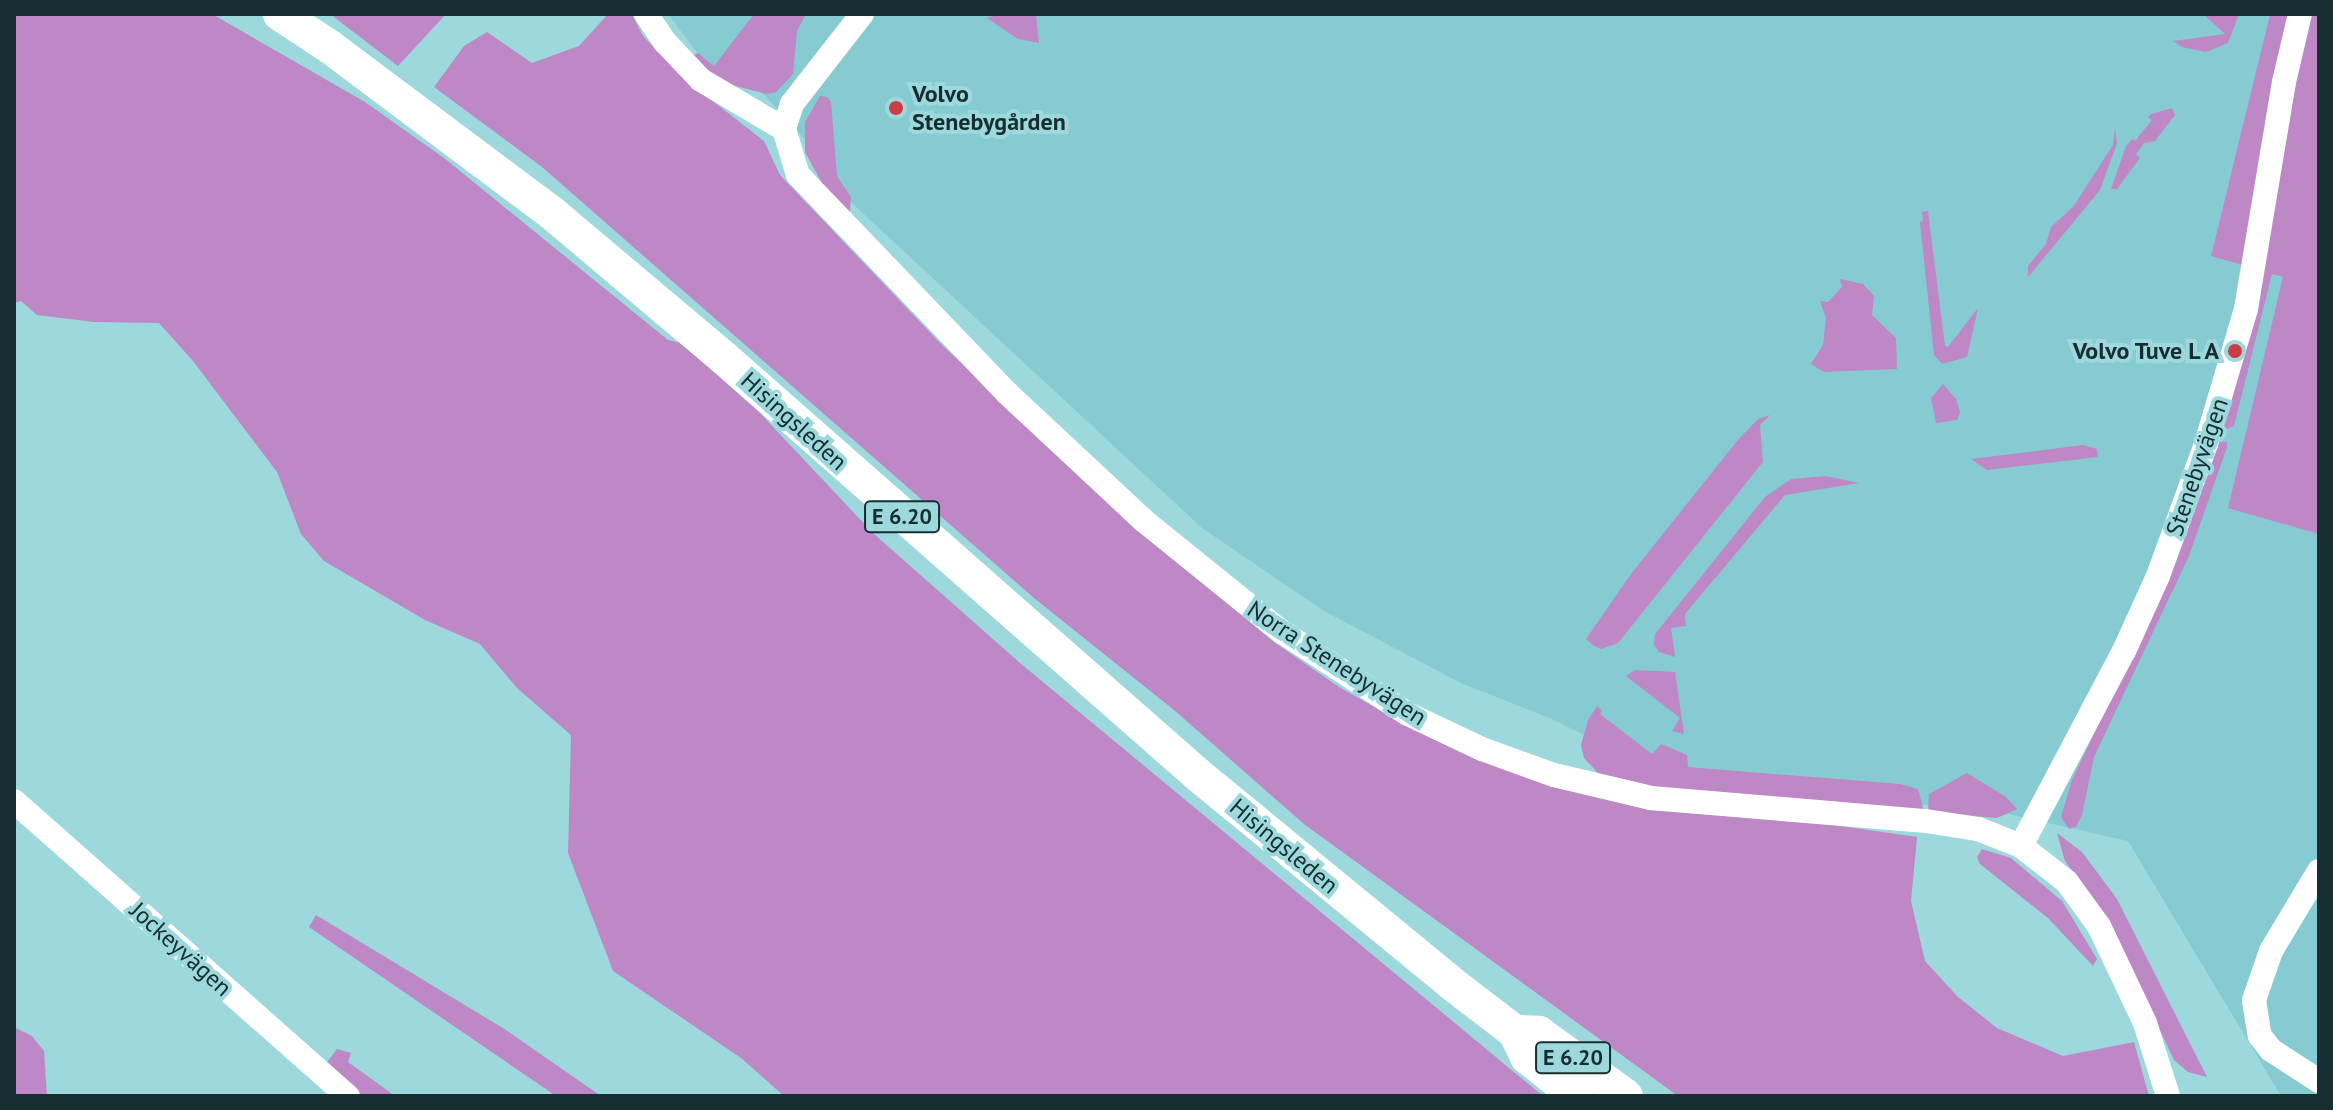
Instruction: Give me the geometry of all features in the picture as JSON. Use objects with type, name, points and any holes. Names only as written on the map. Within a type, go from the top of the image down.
[{"type":"highway","name":"Hisingsleden","points":[[280,14],[381,84],[553,214],[723,357],[1197,774],[1515,1032],[1527,1057],[1576,1096]]},
{"type":"highway","name":"Hisingsleden","points":[[1515,1032],[1539,1033],[1626,1096]]},
{"type":"street","points":[[646,14],[665,42],[701,80],[784,129],[792,104],[862,14]]},
{"type":"street","name":"Stenebyvägen","points":[[2021,846],[2124,651],[2158,576],[2206,444],[2246,309],[2284,82],[2300,14]]},
{"type":"street","name":"Norra Stenebyvägen","points":[[784,129],[798,175],[1007,393],[1143,520],[1282,632],[1408,714],[1482,749],[1603,788],[1683,802],[1926,821],[1978,829],[2021,846],[2067,882],[2099,926],[2151,1036],[2168,1096]]},
{"type":"street","name":"Jockeyvägen","points":[[14,801],[348,1096]]},
{"type":"street","points":[[2319,871],[2271,951],[2254,1000],[2260,1036],[2271,1050],[2319,1081]]},
{"type":"shaded area","points":[[14,14],[212,14],[365,102],[444,158],[668,340],[681,343],[759,412],[873,533],[1020,663],[1543,1096],[784,1096],[741,1058],[613,971],[568,853],[571,735],[517,688],[480,644],[425,620],[324,561],[301,534],[277,472],[193,361],[159,323],[94,322],[37,315],[21,301],[14,303]]},
{"type":"shaded area","points":[[330,14],[446,14],[398,66]]},
{"type":"shaded area","points":[[608,14],[632,14],[643,36],[682,77],[764,141],[780,175],[941,344],[1160,548],[1274,642],[1339,687],[1408,726],[1587,795],[1649,810],[1834,825],[1917,837],[1911,901],[1925,961],[1958,997],[1997,1028],[2063,1056],[2134,1042],[2149,1096],[1678,1096],[1304,824],[1174,710],[1034,598],[542,167],[434,87],[464,46],[487,32],[532,63],[579,46]]},
{"type":"shaded area","points":[[668,14],[2270,14],[2211,256],[2319,287],[2319,1096],[2281,1096],[2128,841],[2000,812],[1680,782],[1552,719],[1461,683],[1324,611],[1202,528],[839,191],[810,145],[756,86],[711,71]]},
{"type":"shaded area","points":[[754,14],[806,14],[797,31],[793,74],[776,92],[767,94],[716,81],[692,56],[698,53],[714,66]]},
{"type":"shaded area","points":[[1000,14],[1036,14],[1039,43],[1018,39],[987,18]]},
{"type":"shaded area","points":[[2203,14],[2239,14],[2228,43],[2206,52],[2182,47],[2173,41],[2225,34]]},
{"type":"shaded area","points":[[2270,14],[2319,14],[2319,534],[2228,508],[2283,277],[2272,274],[2234,426],[2227,429],[2223,427],[2263,271],[2211,256]]},
{"type":"shaded area","points":[[820,96],[827,97],[831,102],[837,176],[851,197],[850,212],[824,187],[805,152],[805,122]]},
{"type":"shaded area","points":[[2172,108],[2175,115],[2155,141],[2144,143],[2136,154],[2140,158],[2117,189],[2111,189],[2126,146],[2132,139],[2135,141],[2152,120],[2148,117],[2151,114]]},
{"type":"shaded area","points":[[2115,128],[2117,143],[2100,190],[2028,277],[2028,266],[2046,244],[2051,227],[2073,207],[2113,145]]},
{"type":"shaded area","points":[[1928,211],[1945,346],[1948,347],[1978,308],[1967,357],[1942,364],[1934,355],[1920,222],[1923,221],[1922,212]]},
{"type":"shaded area","points":[[1840,279],[1863,284],[1874,296],[1872,315],[1896,338],[1897,369],[1824,372],[1811,364],[1823,345],[1826,318],[1820,301],[1828,302],[1842,287]]},
{"type":"shaded area","points":[[1943,384],[1956,399],[1960,412],[1957,420],[1936,423],[1931,398]]},
{"type":"shaded area","points":[[1770,415],[1760,425],[1763,462],[1618,643],[1601,649],[1594,646],[1586,639],[1631,574],[1737,441],[1758,419]]},
{"type":"shaded area","points":[[2219,441],[2227,442],[2227,447],[2189,556],[2094,757],[2082,815],[2076,827],[2069,829],[2061,817],[2072,780],[2177,559]]},
{"type":"shaded area","points":[[2083,445],[2097,449],[2098,457],[1987,470],[1971,459]]},
{"type":"shaded area","points":[[1826,476],[1859,483],[1785,495],[1685,614],[1686,626],[1671,628],[1675,657],[1659,652],[1654,645],[1655,634],[1765,497],[1791,479]]},
{"type":"shaded area","points":[[1635,670],[1675,672],[1684,734],[1672,731],[1680,718],[1626,676]]},
{"type":"shaded area","points":[[1597,706],[1602,710],[1600,714],[1652,754],[1661,744],[1687,755],[1688,767],[1900,784],[1918,789],[1923,808],[1922,811],[1649,788],[1599,774],[1584,758],[1581,745],[1588,720]]},
{"type":"shaded area","points":[[1967,773],[2006,797],[2017,809],[1997,818],[1928,812],[1929,794]]},
{"type":"shaded area","points":[[2057,833],[2082,852],[2117,899],[2207,1077],[2188,1072],[2174,1060],[2106,916],[2065,861]]},
{"type":"shaded area","points":[[1982,849],[2011,858],[2062,901],[2097,959],[2093,966],[2048,918],[1980,864],[1977,857]]},
{"type":"shaded area","points":[[316,915],[506,1030],[601,1096],[556,1096],[309,927]]},
{"type":"shaded area","points":[[14,1027],[32,1036],[44,1051],[47,1096],[14,1096]]},
{"type":"shaded area","points":[[337,1049],[351,1053],[348,1062],[395,1096],[359,1096],[325,1065]]},
{"type":"place","name":"Volvo Stenebygården","points":[[896,108]]},
{"type":"place","name":"Volvo Tuve L A","points":[[2235,351]]}]
